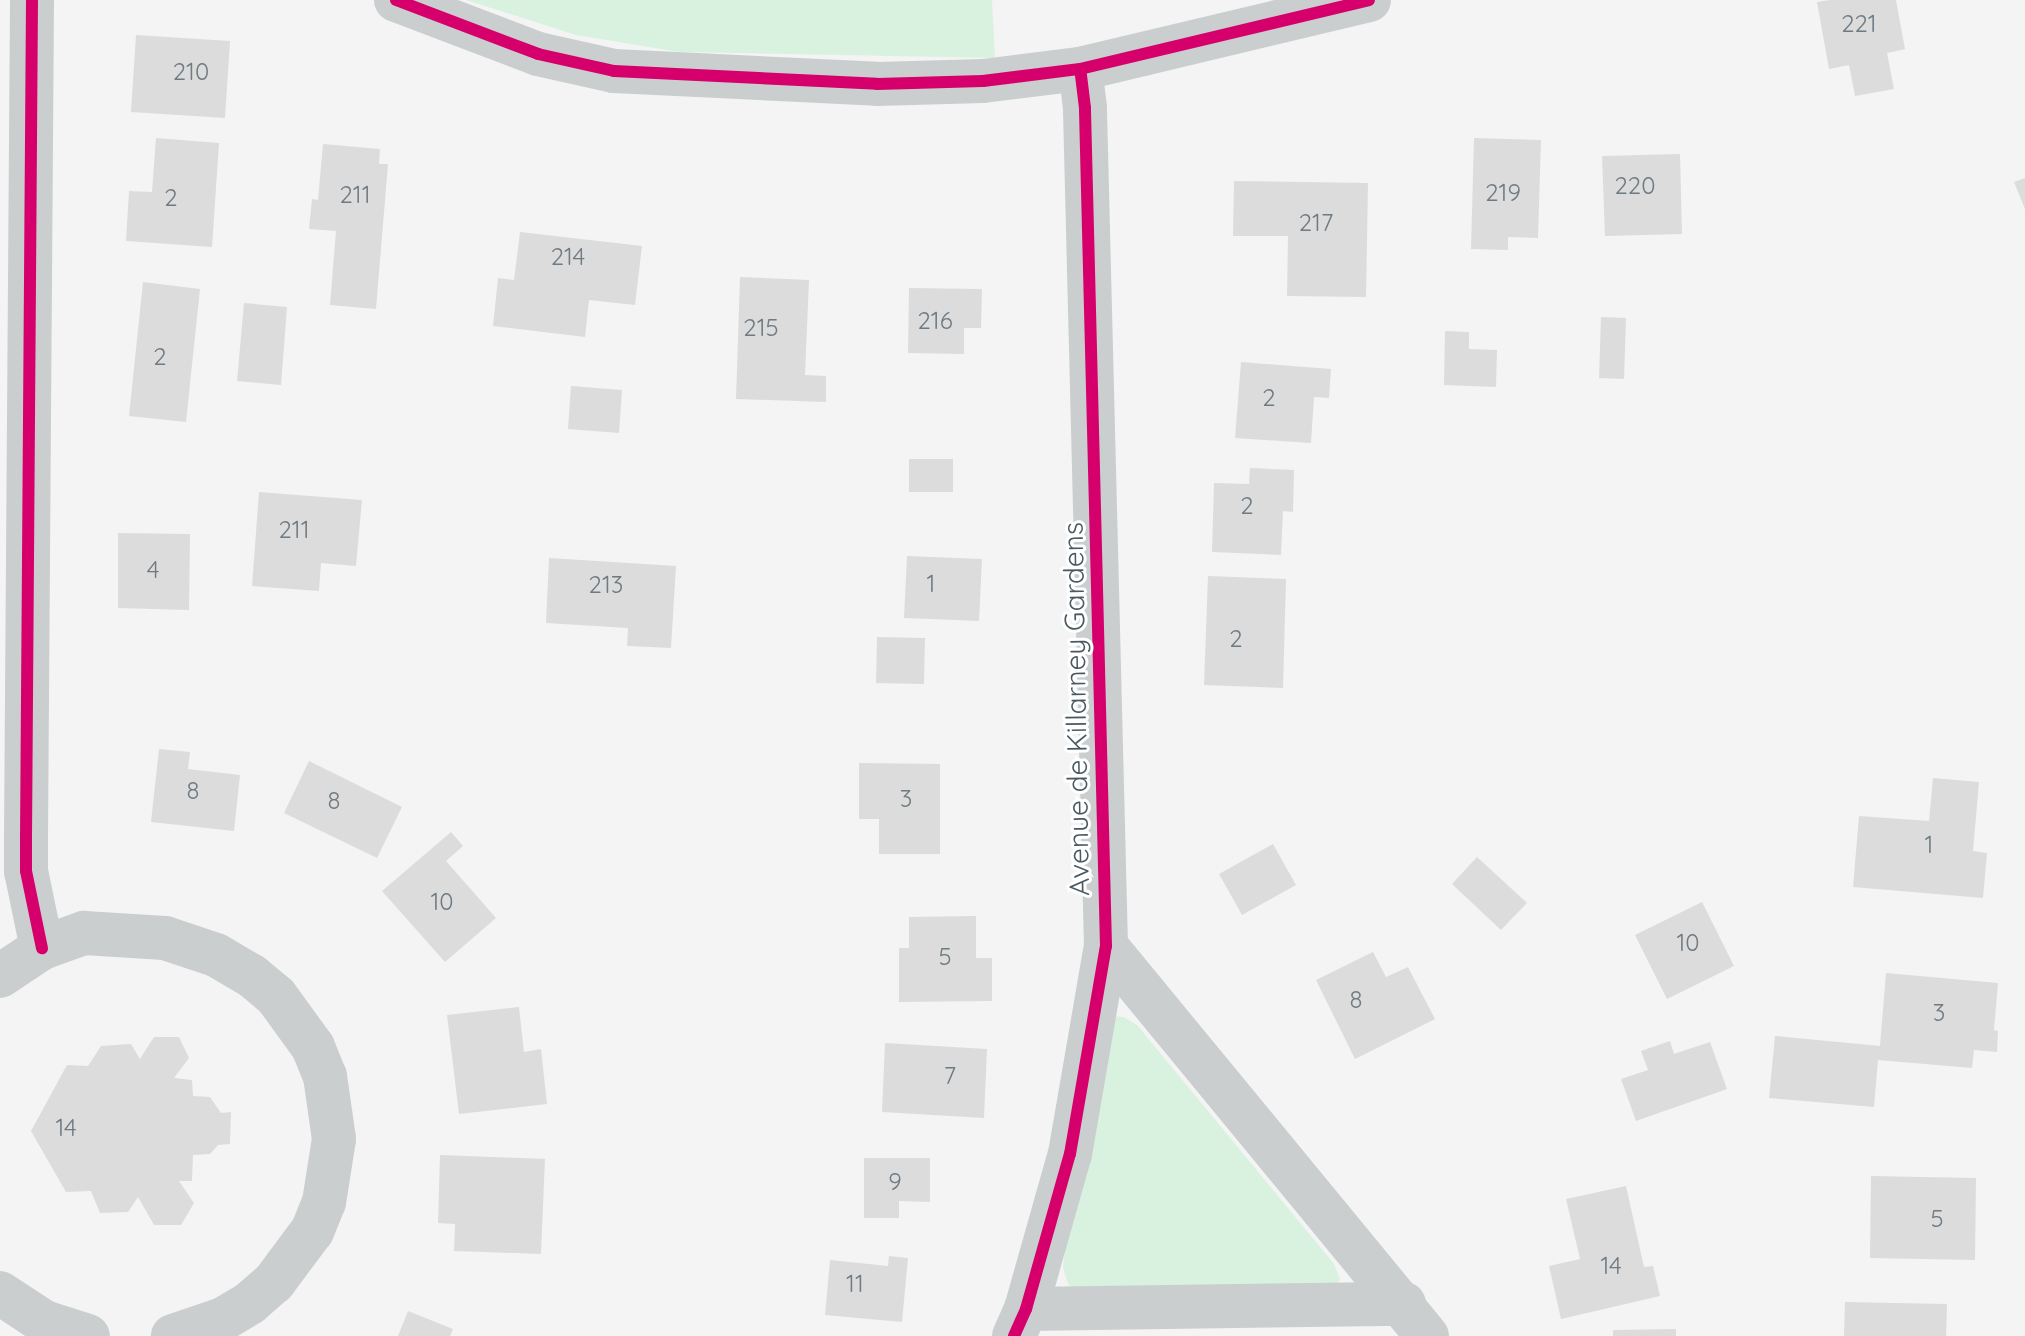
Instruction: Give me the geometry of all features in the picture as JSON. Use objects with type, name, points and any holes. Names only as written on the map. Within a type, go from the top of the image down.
[{"type":"street","points":[[32,0],[26,871],[42,948]]},
{"type":"street","points":[[396,0],[538,54],[614,71],[877,84],[983,81],[1080,69],[1369,0]]},
{"type":"street","name":"Avenue de Killarney Gardens","points":[[1080,69],[1085,108],[1106,946],[1070,1154],[1020,1322],[1416,1320]]},
{"type":"street","points":[[0,976],[42,948],[84,933],[135,934],[183,943],[225,959],[252,976],[286,1008],[313,1047],[325,1076],[334,1139],[324,1202],[312,1231],[274,1282],[250,1303],[223,1319],[173,1336]]},
{"type":"street","name":"Avenue de Killarney Gardens","points":[[1106,946],[1416,1320]]},
{"type":"street","points":[[0,1293],[44,1322],[88,1336]]},
{"type":"green space","points":[[466,0],[992,0],[995,58],[679,52],[576,35]]},
{"type":"green space","points":[[1112,1016],[1124,1017],[1137,1025],[1334,1264],[1340,1279],[1336,1290],[1080,1294],[1068,1284],[1063,1268],[1065,1249]]},
{"type":"building","points":[[1896,0],[1905,49],[1887,53],[1894,89],[1855,96],[1849,65],[1829,69],[1817,2]]},
{"type":"building","points":[[136,35],[230,41],[225,118],[131,112]]},
{"type":"building","points":[[156,138],[219,143],[212,247],[126,241],[129,191],[152,192]]},
{"type":"building","points":[[1474,138],[1541,140],[1538,238],[1508,237],[1508,250],[1471,249]]},
{"type":"building","points":[[323,144],[380,149],[379,164],[388,164],[376,309],[330,305],[336,231],[309,229],[312,199],[318,200]]},
{"type":"building","points":[[1680,154],[1682,234],[1605,236],[1602,156]]},
{"type":"building","points":[[2025,178],[2025,209],[2014,182]]},
{"type":"building","points":[[1234,181],[1368,183],[1366,297],[1287,296],[1288,236],[1233,236]]},
{"type":"building","points":[[520,232],[642,246],[635,305],[589,300],[585,337],[493,326],[498,278],[514,280]]},
{"type":"building","points":[[740,277],[809,280],[805,375],[826,376],[826,402],[736,399]]},
{"type":"building","points":[[143,282],[200,289],[186,422],[129,416]]},
{"type":"building","points":[[909,288],[982,289],[981,328],[964,328],[964,354],[908,353]]},
{"type":"building","points":[[244,303],[287,307],[281,385],[237,381]]},
{"type":"building","points":[[1601,317],[1626,318],[1624,379],[1599,378]]},
{"type":"building","points":[[1445,331],[1469,332],[1469,349],[1497,350],[1496,387],[1444,385]]},
{"type":"building","points":[[1241,362],[1331,369],[1329,398],[1314,397],[1311,443],[1235,438]]},
{"type":"building","points":[[571,386],[622,390],[619,433],[568,429]]},
{"type":"building","points":[[909,459],[953,459],[953,492],[909,492]]},
{"type":"building","points":[[1250,468],[1294,470],[1293,512],[1283,511],[1281,555],[1212,552],[1214,483],[1249,484]]},
{"type":"building","points":[[259,492],[362,500],[356,566],[321,563],[319,591],[252,586]]},
{"type":"building","points":[[118,533],[190,534],[189,610],[118,608]]},
{"type":"building","points":[[907,556],[982,559],[979,621],[904,618]]},
{"type":"building","points":[[549,558],[676,566],[671,648],[627,646],[628,628],[546,623]]},
{"type":"building","points":[[1208,576],[1286,579],[1283,688],[1204,685]]},
{"type":"building","points":[[877,637],[925,638],[924,684],[876,683]]},
{"type":"building","points":[[159,749],[190,752],[188,769],[240,775],[234,831],[151,822]]},
{"type":"building","points":[[309,761],[402,807],[377,858],[284,813]]},
{"type":"building","points":[[859,763],[940,764],[940,854],[879,854],[879,819],[859,819]]},
{"type":"building","points":[[1933,778],[1979,782],[1973,851],[1987,853],[1983,898],[1853,887],[1859,816],[1929,821]]},
{"type":"building","points":[[451,832],[463,846],[446,861],[496,918],[445,962],[382,891]]},
{"type":"building","points":[[1273,844],[1296,885],[1242,915],[1219,874]]},
{"type":"building","points":[[1477,857],[1527,903],[1501,930],[1452,884]]},
{"type":"building","points":[[1702,902],[1734,966],[1667,999],[1635,935]]},
{"type":"building","points":[[976,916],[976,958],[992,958],[992,1001],[899,1002],[899,948],[909,948],[909,917]]},
{"type":"building","points":[[1373,952],[1386,977],[1408,967],[1435,1019],[1355,1059],[1316,980]]},
{"type":"building","points":[[1886,973],[1998,983],[1994,1030],[1998,1031],[1997,1052],[1974,1050],[1972,1068],[1878,1060],[1874,1107],[1769,1098],[1775,1036],[1880,1046]]},
{"type":"building","points":[[519,1007],[524,1052],[541,1049],[547,1104],[459,1114],[447,1015]]},
{"type":"building","points":[[154,1037],[179,1037],[189,1058],[174,1078],[192,1080],[193,1096],[210,1097],[221,1113],[231,1112],[230,1144],[218,1145],[210,1154],[193,1155],[192,1181],[179,1181],[194,1203],[181,1225],[154,1225],[138,1197],[128,1212],[100,1213],[91,1191],[66,1192],[31,1131],[67,1065],[88,1066],[101,1046],[131,1044],[140,1059]]},
{"type":"building","points":[[1670,1041],[1674,1054],[1710,1042],[1727,1089],[1636,1121],[1621,1079],[1648,1070],[1641,1051]]},
{"type":"building","points":[[885,1043],[987,1049],[984,1118],[882,1112]]},
{"type":"building","points":[[440,1155],[545,1159],[541,1254],[454,1251],[455,1224],[438,1223]]},
{"type":"building","points":[[864,1158],[930,1158],[930,1202],[899,1201],[899,1218],[864,1218]]},
{"type":"building","points":[[1871,1176],[1976,1178],[1975,1260],[1870,1258]]},
{"type":"building","points":[[1626,1186],[1644,1267],[1653,1266],[1660,1296],[1561,1319],[1549,1266],[1580,1259],[1566,1199]]},
{"type":"building","points":[[889,1256],[908,1258],[902,1322],[825,1315],[830,1260],[888,1266]]},
{"type":"building","points":[[1845,1302],[1947,1304],[1946,1336],[1844,1336]]},
{"type":"building","points":[[408,1311],[453,1329],[450,1336],[398,1336]]},
{"type":"building","points":[[1676,1329],[1676,1336],[1613,1336],[1613,1330]]},
{"type":"cycle path","points":[[32,0],[26,871],[42,948]]},
{"type":"cycle path","points":[[396,0],[538,54],[614,71],[877,84],[983,81],[1080,69],[1369,0]]},
{"type":"cycle path","points":[[1014,1336],[1026,1309],[1070,1154],[1106,946],[1085,108],[1080,69]]}]
